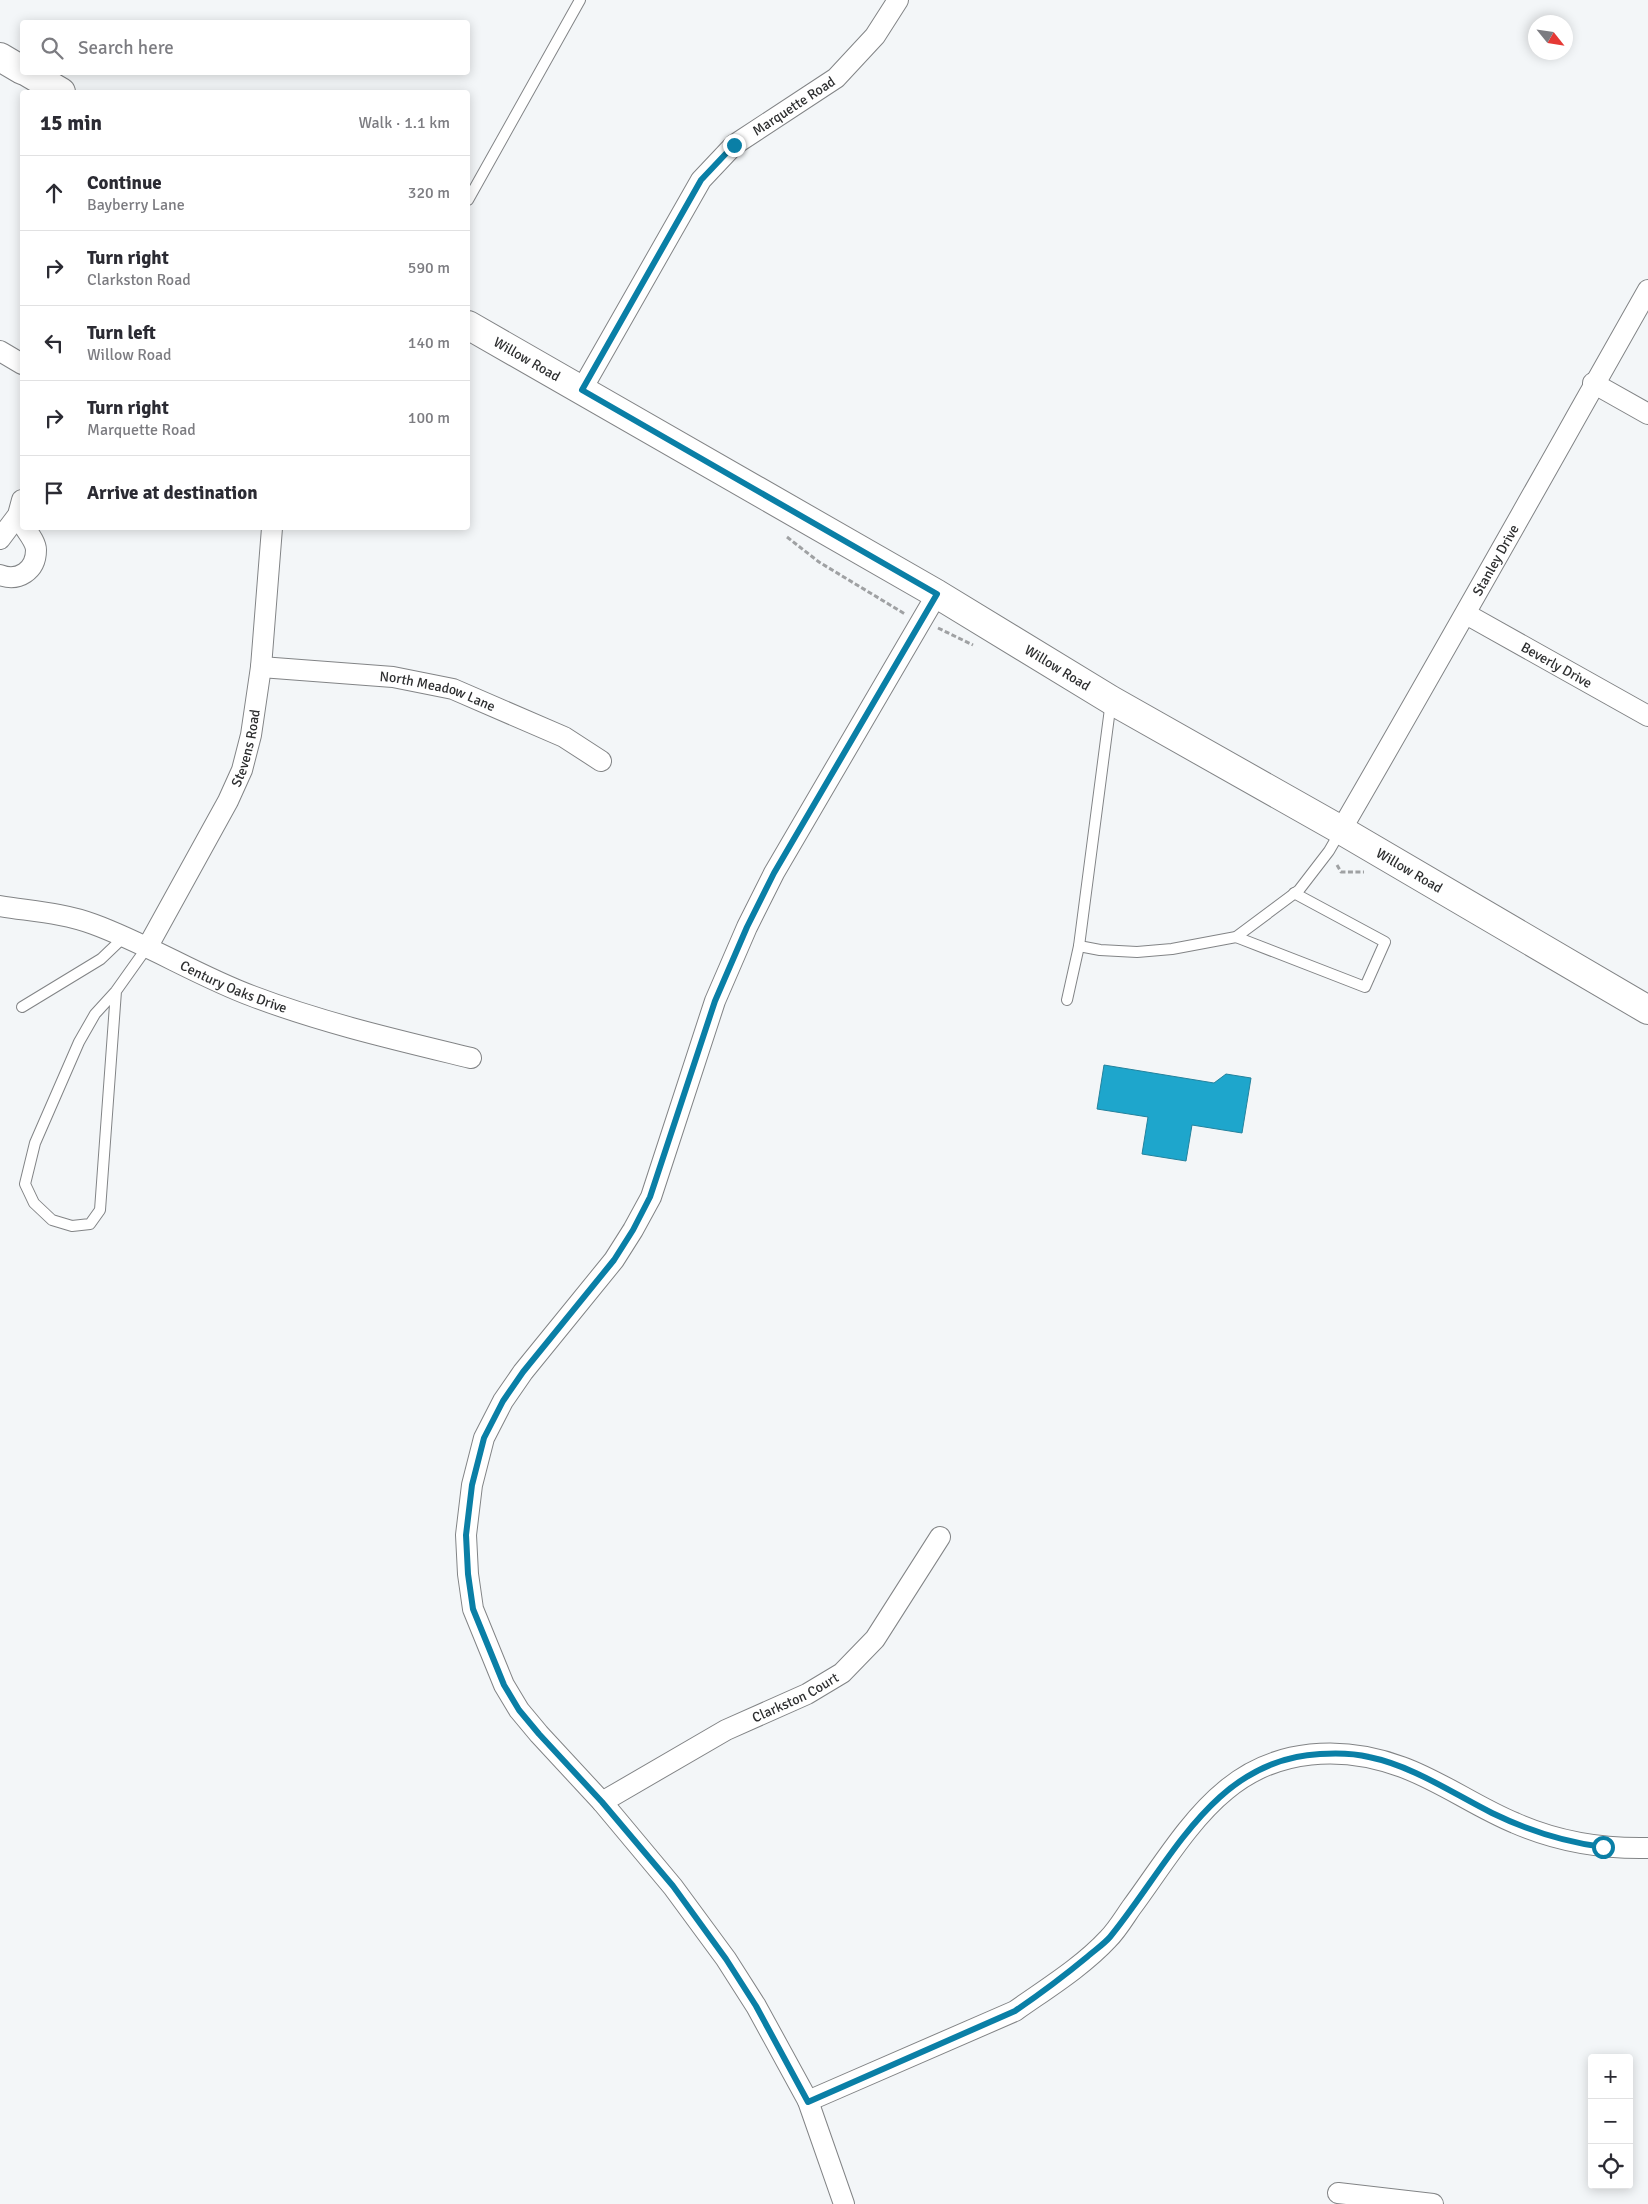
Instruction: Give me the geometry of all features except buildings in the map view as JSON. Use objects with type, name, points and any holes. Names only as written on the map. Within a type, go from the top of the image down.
[{"type":"street","name":"Marquette Road","points":[[582,390],[701,180],[734,145],[836,78],[874,36],[898,0]]},
{"type":"street","points":[[0,57],[20,69]]},
{"type":"street","points":[[32,75],[58,90]]},
{"type":"street","name":"Stanley Drive","points":[[1341,830],[1466,614],[1593,383],[1648,290]]},
{"type":"street","name":"Willow Road","points":[[470,326],[937,594],[1111,700],[1341,830],[1648,1010]]},
{"type":"street","points":[[0,351],[20,363]]},
{"type":"street","points":[[1593,383],[1648,414]]},
{"type":"street","points":[[0,539],[20,518]]},
{"type":"street","points":[[0,575],[13,579],[25,574],[34,560],[36,548],[28,530]]},
{"type":"street","name":"Stevens Road","points":[[148,946],[228,801],[242,770],[251,735],[261,667],[272,530]]},
{"type":"street","points":[[844,2204],[808,2102],[756,2006],[726,1959],[673,1886],[602,1802],[519,1710],[504,1685],[473,1609],[468,1574],[466,1535],[472,1485],[484,1438],[503,1401],[523,1372],[614,1260],[633,1230],[650,1197],[715,1001],[747,927],[774,873],[937,594]]},
{"type":"street","name":"Beverly Drive","points":[[1466,614],[1648,716]]},
{"type":"street","name":"North Meadow Lane","points":[[261,667],[393,677],[453,689],[564,738],[601,761]]},
{"type":"street","name":"Century Oaks Drive","points":[[0,906],[41,912],[91,923],[148,946],[250,995],[323,1021],[471,1058]]},
{"type":"street","name":"Clarkston Court","points":[[602,1802],[726,1730],[807,1694],[842,1673],[875,1640],[940,1537]]},
{"type":"street","points":[[808,2102],[1015,2011],[1044,1991],[1109,1939],[1201,1814],[1227,1789],[1255,1771],[1279,1760],[1307,1754],[1340,1753],[1369,1756],[1404,1767],[1492,1813],[1571,1843],[1603,1847],[1648,1848]]},
{"type":"street","points":[[1338,2192],[1433,2204]]},
{"type":"lane","points":[[470,196],[580,0]]},
{"type":"lane","points":[[1067,1000],[1078,946],[1111,700]]},
{"type":"lane","points":[[1078,946],[1100,950],[1137,952],[1172,949],[1236,937],[1300,890],[1329,852],[1341,830]]},
{"type":"lane","points":[[1236,937],[1365,987],[1385,942],[1294,893]]},
{"type":"lane","points":[[22,1007],[101,959],[124,937]]},
{"type":"lane","points":[[116,991],[100,1210],[90,1224],[72,1226],[52,1220],[34,1203],[25,1184],[35,1143],[79,1042],[95,1014],[116,991],[148,946]]},
{"type":"water","points":[[1104,1065],[1214,1083],[1226,1074],[1251,1078],[1242,1133],[1192,1125],[1186,1161],[1142,1154],[1148,1117],[1097,1109]]},
{"type":"route","points":[[734,145],[701,180],[582,390],[937,594],[774,873],[747,927],[715,1001],[650,1197],[633,1230],[614,1260],[523,1372],[503,1401],[484,1438],[472,1485],[466,1535],[468,1574],[473,1609],[504,1685],[519,1710],[539,1734],[602,1802],[673,1886],[726,1959],[756,2006],[808,2102],[1015,2011],[1044,1991],[1109,1939],[1201,1814],[1227,1789],[1255,1771],[1279,1760],[1307,1754],[1340,1753],[1369,1756],[1404,1767],[1516,1824],[1571,1843],[1603,1847]]}]
